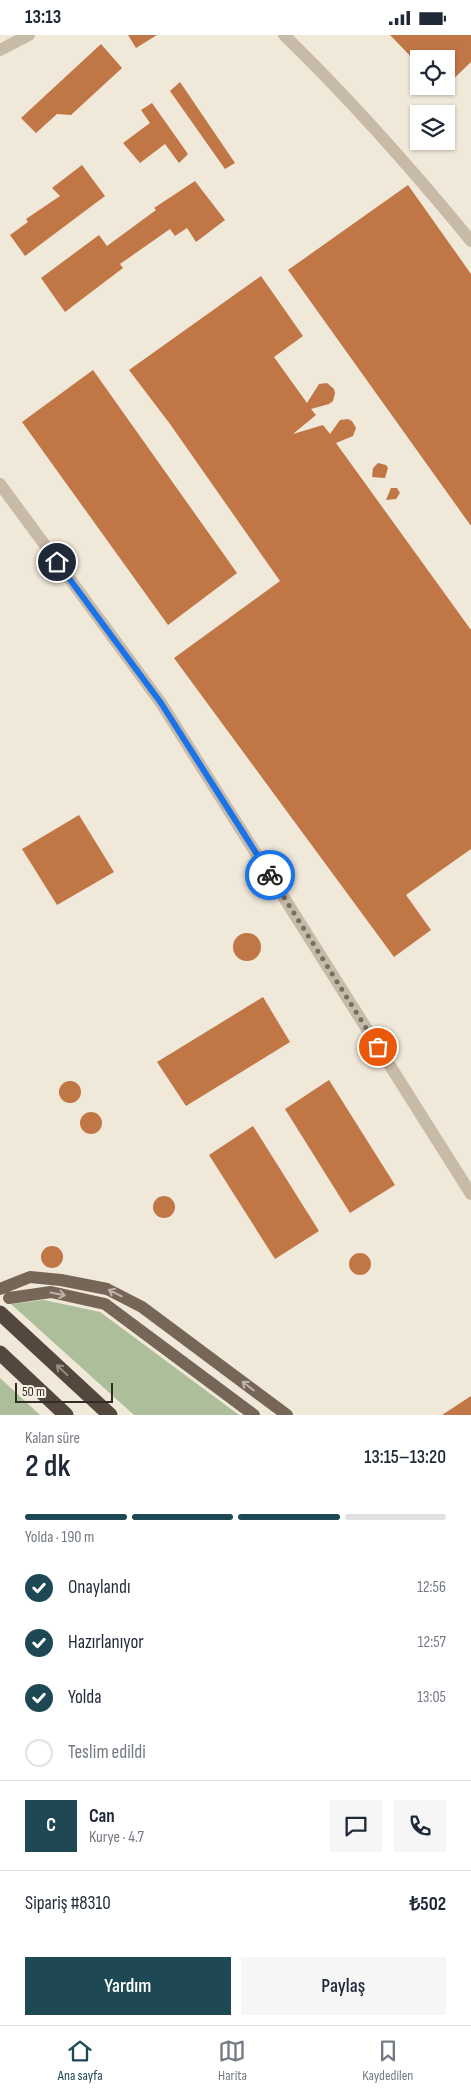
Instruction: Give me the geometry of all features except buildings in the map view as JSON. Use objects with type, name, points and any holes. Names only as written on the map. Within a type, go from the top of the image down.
[{"type":"highway","points":[[0,1313],[110,1415]]},
{"type":"highway","points":[[0,1353],[66,1415]]},
{"type":"main road","points":[[5,1293],[30,1277],[61,1280],[107,1289],[142,1307],[287,1415]]},
{"type":"main road","points":[[5,1293],[51,1292],[105,1304],[254,1415]]},
{"type":"street","points":[[0,50],[29,35]]},
{"type":"street","points":[[284,35],[323,72],[411,167],[471,241]]},
{"type":"street","points":[[0,484],[161,703],[471,1194]]},
{"type":"green space","points":[[44,1300],[100,1312],[239,1415],[134,1415],[11,1304]]},
{"type":"green space","points":[[0,1378],[40,1415],[0,1415]]},
{"type":"way so far","points":[[270,875],[378,1047]]},
{"type":"route","points":[[57,562],[161,703],[270,875]]}]
